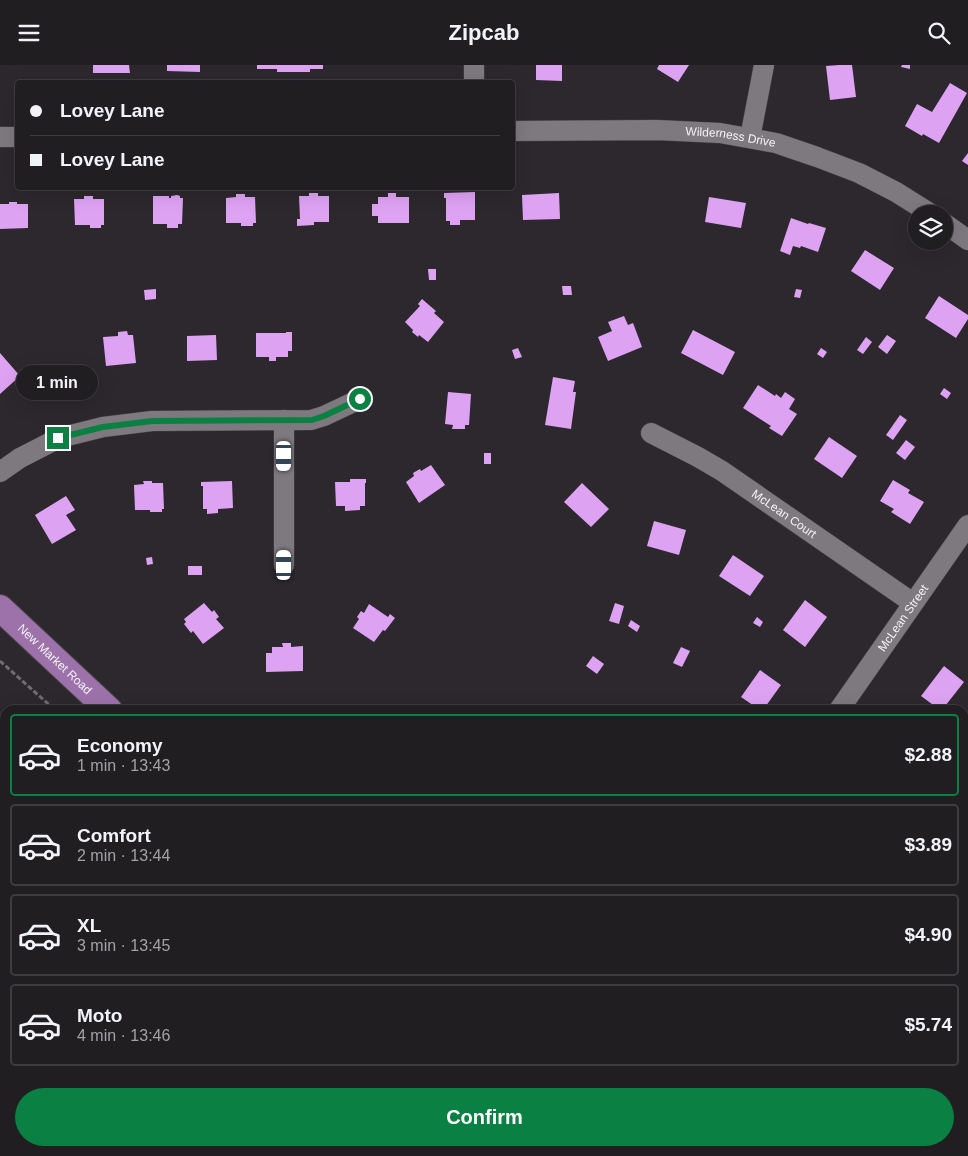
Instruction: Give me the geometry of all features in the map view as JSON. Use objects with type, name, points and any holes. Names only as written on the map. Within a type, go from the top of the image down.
[{"type":"main road","name":"New Market Road","points":[[0,609],[104,705]]},
{"type":"street","points":[[474,65],[474,80]]},
{"type":"street","points":[[750,138],[764,65]]},
{"type":"street","name":"Wilderness Drive","points":[[515,131],[657,129],[720,133],[750,138],[776,143],[859,173],[917,205]]},
{"type":"street","points":[[0,137],[15,137]]},
{"type":"street","points":[[953,229],[968,239]]},
{"type":"street","points":[[0,472],[20,458],[58,438],[103,427],[152,421],[312,420],[360,399]]},
{"type":"street","points":[[284,420],[284,565]]},
{"type":"street","name":"McLean Court","points":[[651,433],[722,471],[913,603]]},
{"type":"street","name":"McLean Street","points":[[842,705],[968,525]]},
{"type":"path","points":[[0,661],[49,705]]},
{"type":"building","points":[[93,65],[129,65],[130,73],[93,73]]},
{"type":"building","points":[[167,65],[200,65],[200,72],[167,71]]},
{"type":"building","points":[[257,65],[323,65],[323,69],[310,69],[310,72],[277,72],[277,69],[257,69]]},
{"type":"building","points":[[536,65],[562,65],[562,81],[536,80]]},
{"type":"building","points":[[659,65],[689,65],[678,82],[657,69]]},
{"type":"building","points":[[852,65],[856,97],[830,100],[826,66]]},
{"type":"building","points":[[902,65],[910,65],[910,69],[901,67]]},
{"type":"building","points":[[950,83],[967,93],[939,143],[905,126],[917,104],[932,112]]},
{"type":"building","points":[[968,153],[968,165],[962,161]]},
{"type":"building","points":[[475,192],[475,220],[460,220],[460,225],[450,225],[450,221],[446,221],[446,198],[444,198],[444,193]]},
{"type":"building","points":[[309,193],[318,193],[318,196],[329,196],[329,222],[314,222],[314,225],[297,226],[297,219],[300,219],[299,196],[309,196]]},
{"type":"building","points":[[388,193],[396,193],[396,197],[409,197],[409,223],[378,223],[378,216],[372,216],[372,204],[378,204],[378,197],[388,197]]},
{"type":"building","points":[[559,193],[560,219],[523,220],[522,195]]},
{"type":"building","points":[[236,194],[245,194],[245,197],[255,197],[256,223],[253,223],[253,226],[241,226],[241,223],[226,223],[226,198],[236,197]]},
{"type":"building","points":[[177,195],[183,198],[182,224],[178,224],[178,228],[167,228],[167,224],[153,224],[153,196],[169,196],[171,198],[171,196]]},
{"type":"building","points":[[84,196],[93,196],[93,199],[104,199],[104,225],[101,225],[101,228],[90,228],[90,225],[75,225],[74,199],[84,199]]},
{"type":"building","points":[[709,197],[746,203],[741,228],[705,222]]},
{"type":"building","points":[[9,202],[28,204],[28,228],[0,229],[0,204],[9,204]]},
{"type":"building","points":[[791,218],[826,228],[818,252],[801,246],[800,248],[793,246],[790,255],[780,251]]},
{"type":"building","points":[[865,250],[894,268],[880,290],[851,271]]},
{"type":"building","points":[[428,269],[436,269],[436,280],[429,280]]},
{"type":"building","points":[[562,286],[571,286],[572,295],[563,295]]},
{"type":"building","points":[[156,289],[156,299],[145,300],[144,290]]},
{"type":"building","points":[[796,289],[802,290],[800,298],[794,297]]},
{"type":"building","points":[[939,296],[968,315],[968,319],[956,338],[925,318]]},
{"type":"building","points":[[422,299],[436,311],[434,313],[444,322],[428,342],[412,332],[413,330],[405,322],[420,306],[418,304]]},
{"type":"building","points":[[624,316],[628,325],[633,323],[642,347],[608,361],[598,337],[612,331],[608,322]]},
{"type":"building","points":[[693,330],[735,352],[723,375],[681,353]]},
{"type":"building","points":[[127,331],[128,335],[133,335],[136,363],[106,366],[103,337],[118,336],[118,332]]},
{"type":"building","points":[[292,332],[292,351],[288,351],[288,357],[276,357],[276,361],[269,361],[269,357],[256,357],[256,333]]},
{"type":"building","points":[[216,335],[217,360],[187,361],[187,336]]},
{"type":"building","points":[[887,335],[896,341],[887,354],[878,347]]},
{"type":"building","points":[[866,337],[872,342],[863,354],[857,350]]},
{"type":"building","points":[[518,348],[522,357],[515,359],[512,350]]},
{"type":"building","points":[[821,348],[827,352],[823,358],[817,354]]},
{"type":"building","points":[[0,353],[20,376],[0,394]]},
{"type":"building","points":[[553,377],[575,381],[573,392],[576,392],[571,429],[545,425]]},
{"type":"building","points":[[758,385],[775,396],[776,394],[781,398],[785,392],[795,399],[789,409],[797,414],[782,436],[769,428],[771,426],[743,408]]},
{"type":"building","points":[[944,388],[951,393],[947,399],[940,394]]},
{"type":"building","points":[[448,392],[471,394],[469,425],[465,425],[465,429],[452,429],[453,425],[445,424]]},
{"type":"building","points":[[900,415],[907,420],[893,440],[886,435]]},
{"type":"building","points":[[829,437],[857,456],[842,478],[814,459]]},
{"type":"building","points":[[906,440],[915,447],[905,460],[896,453]]},
{"type":"building","points":[[484,453],[491,453],[491,464],[484,464]]},
{"type":"building","points":[[431,465],[445,485],[419,503],[406,482],[414,476],[413,473]]},
{"type":"building","points":[[350,479],[366,479],[365,506],[360,506],[360,510],[345,511],[345,506],[336,506],[335,482],[350,482]]},
{"type":"building","points":[[893,480],[910,490],[908,493],[924,502],[910,524],[891,512],[894,509],[880,501]]},
{"type":"building","points":[[143,481],[163,483],[164,509],[162,509],[162,512],[135,510],[134,485],[144,484]]},
{"type":"building","points":[[232,481],[233,508],[218,509],[218,513],[207,514],[207,509],[203,509],[203,486],[201,486],[201,482]]},
{"type":"building","points":[[582,483],[609,509],[591,527],[564,502]]},
{"type":"building","points":[[66,496],[75,510],[66,515],[76,530],[52,544],[35,515]]},
{"type":"building","points":[[654,521],[686,530],[679,555],[647,546]]},
{"type":"building","points":[[733,555],[764,576],[750,596],[719,576]]},
{"type":"building","points":[[152,557],[153,564],[147,565],[146,558]]},
{"type":"building","points":[[188,566],[202,566],[202,575],[188,575]]},
{"type":"building","points":[[805,600],[827,617],[805,647],[783,630]]},
{"type":"building","points":[[204,603],[212,612],[214,610],[219,617],[216,619],[224,628],[203,644],[193,631],[191,633],[184,624],[186,622],[184,619]]},
{"type":"building","points":[[615,603],[624,606],[619,624],[609,621]]},
{"type":"building","points":[[369,604],[388,617],[390,614],[395,618],[374,642],[353,628],[359,619],[357,617],[361,611],[364,613]]},
{"type":"building","points":[[757,617],[763,622],[760,627],[753,623]]},
{"type":"building","points":[[631,620],[640,626],[637,632],[628,626]]},
{"type":"building","points":[[282,643],[291,643],[291,647],[303,646],[303,671],[266,672],[266,653],[272,653],[272,647],[283,647]]},
{"type":"building","points":[[681,647],[690,651],[682,667],[673,663]]},
{"type":"building","points":[[593,656],[604,664],[597,674],[586,666]]},
{"type":"building","points":[[944,666],[964,682],[946,705],[933,705],[921,696]]},
{"type":"building","points":[[760,670],[781,685],[767,705],[753,705],[741,697]]},
{"type":"route","points":[[58,438],[103,427],[152,421],[312,420],[360,399]]}]
